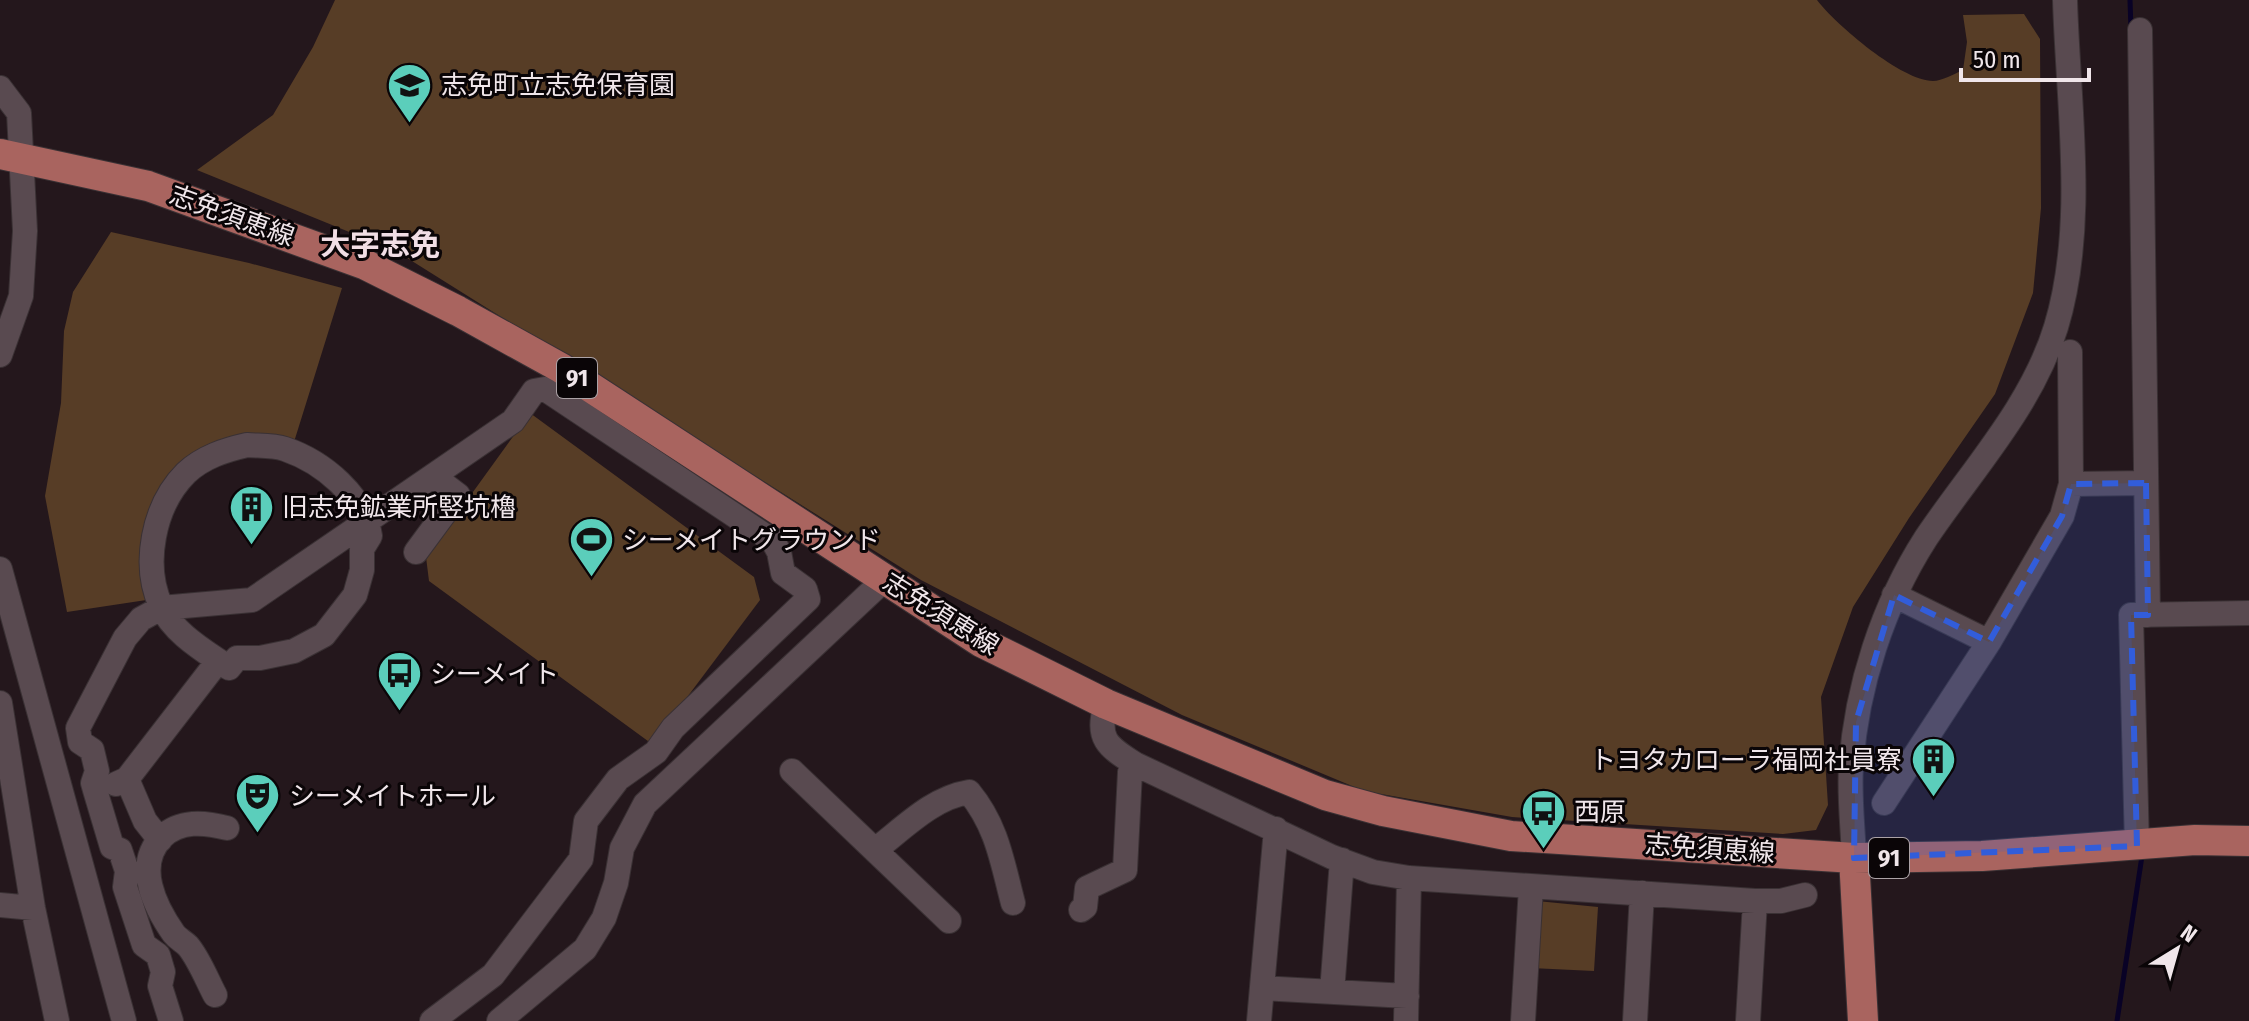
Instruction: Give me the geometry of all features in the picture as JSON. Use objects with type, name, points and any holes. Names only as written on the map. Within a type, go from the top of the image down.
[{"type":"main road","name":"志免須恵線","points":[[11,156],[148,186],[366,265],[561,368],[981,642],[1106,704],[1325,795],[1383,811],[1511,836],[1854,858],[1937,858],[2195,840],[2249,841]]},
{"type":"main road","name":"91","points":[[1854,858],[1863,1021]]},
{"type":"street","points":[[1854,858],[1850,770],[1856,722],[1868,668],[1894,595],[1925,540],[2013,415],[2036,374],[2057,325],[2068,268],[2073,218],[2065,0]]},
{"type":"street","points":[[2140,30],[2148,615]]},
{"type":"street","points":[[0,88],[19,113],[11,156],[25,231],[21,296],[0,355]]},
{"type":"street","points":[[1884,803],[1989,642],[2062,516],[2071,484],[2070,352]]},
{"type":"street","points":[[171,1021],[160,986],[163,972],[158,955],[144,945],[125,887],[127,871],[120,850],[112,847],[93,783],[97,771],[92,750],[80,742],[78,728],[125,638],[141,619],[161,608],[252,600],[513,421],[534,391],[545,389],[773,541],[779,552],[783,573],[805,589],[808,599],[673,728],[656,752],[618,779],[586,821],[581,859],[493,975],[432,1021]]},
{"type":"street","points":[[247,445],[281,447],[308,458],[336,479],[368,520],[370,536],[362,549],[362,570],[355,595],[324,635],[294,651],[260,658],[237,658],[229,668],[178,631],[161,608],[151,573],[154,536],[166,503],[186,473],[217,452],[247,445]]},
{"type":"street","points":[[416,552],[458,495],[433,476]]},
{"type":"street","points":[[2071,484],[2146,483]]},
{"type":"street","points":[[0,569],[5,609],[124,1021]]},
{"type":"street","points":[[499,1021],[585,949],[604,918],[616,883],[622,848],[645,804],[884,580]]},
{"type":"street","points":[[1894,595],[1989,642]]},
{"type":"street","points":[[2137,846],[2131,615],[2249,613]]},
{"type":"street","points":[[160,840],[122,781],[218,661]]},
{"type":"street","points":[[0,703],[33,908],[57,1021]]},
{"type":"street","points":[[1106,704],[1101,735],[1115,751],[1135,764],[1373,872],[1409,878],[1755,901],[1781,901],[1805,895]]},
{"type":"street","points":[[1081,910],[1085,907],[1087,888],[1125,870],[1130,772],[1135,764]]},
{"type":"street","points":[[792,771],[949,921]]},
{"type":"street","points":[[875,850],[935,803],[969,792],[982,807],[998,841],[1013,903]]},
{"type":"street","points":[[215,995],[188,946],[176,937],[153,900],[149,867],[154,848],[176,827],[209,823],[227,828]]},
{"type":"street","points":[[1259,1021],[1276,829]]},
{"type":"street","points":[[1332,992],[1342,860]]},
{"type":"street","points":[[1406,1021],[1409,878]]},
{"type":"street","points":[[1523,1021],[1531,887]]},
{"type":"street","points":[[1635,1021],[1642,893]]},
{"type":"street","points":[[1748,1021],[1755,901]]},
{"type":"street","points":[[0,905],[33,908]]},
{"type":"street","points":[[1262,988],[1407,996]]},
{"type":"highlighted area","points":[[2146,483],[2148,615],[2131,615],[2137,846],[1854,858],[1856,722],[1894,595],[1989,642],[2062,516],[2071,484]]},
{"type":"shaded area","points":[[335,0],[1817,0],[1870,50],[1904,72],[1933,81],[1963,70],[1967,42],[1963,15],[2024,14],[2040,39],[2041,208],[2033,293],[1995,394],[1909,518],[1853,607],[1821,697],[1828,805],[1816,830],[1783,834],[1512,817],[1364,791],[1182,715],[921,580],[396,251],[197,170],[273,115],[313,47]]},
{"type":"shaded area","points":[[111,232],[342,288],[294,442],[256,438],[161,503],[153,599],[67,612],[45,496],[61,403],[64,331],[73,292]]},
{"type":"shaded area","name":"シーメイトグラウンド","points":[[530,413],[754,577],[760,600],[652,744],[429,581],[426,557]]},
{"type":"shaded area","points":[[1537,901],[1598,907],[1594,971],[1531,968]]},
{"type":"waterway","points":[[2130,0],[2131,30]]},
{"type":"waterway","points":[[2117,1021],[2142,856]]},
{"type":"place","name":"志免町立志免保育園","points":[[410,124]]},
{"type":"place","name":"旧志免鉱業所竪坑櫓","points":[[251,546]]},
{"type":"place","name":"シーメイトグラウンド","points":[[591,579]]},
{"type":"place","name":"シーメイト","points":[[399,713]]},
{"type":"place","name":"トヨタカローラ福岡社員寮","points":[[1933,799]]},
{"type":"place","name":"シーメイトホール","points":[[258,835]]},
{"type":"place","name":"西原","points":[[1543,851]]},
{"type":"district","name":"大字志免","points":[[380,245]]}]
